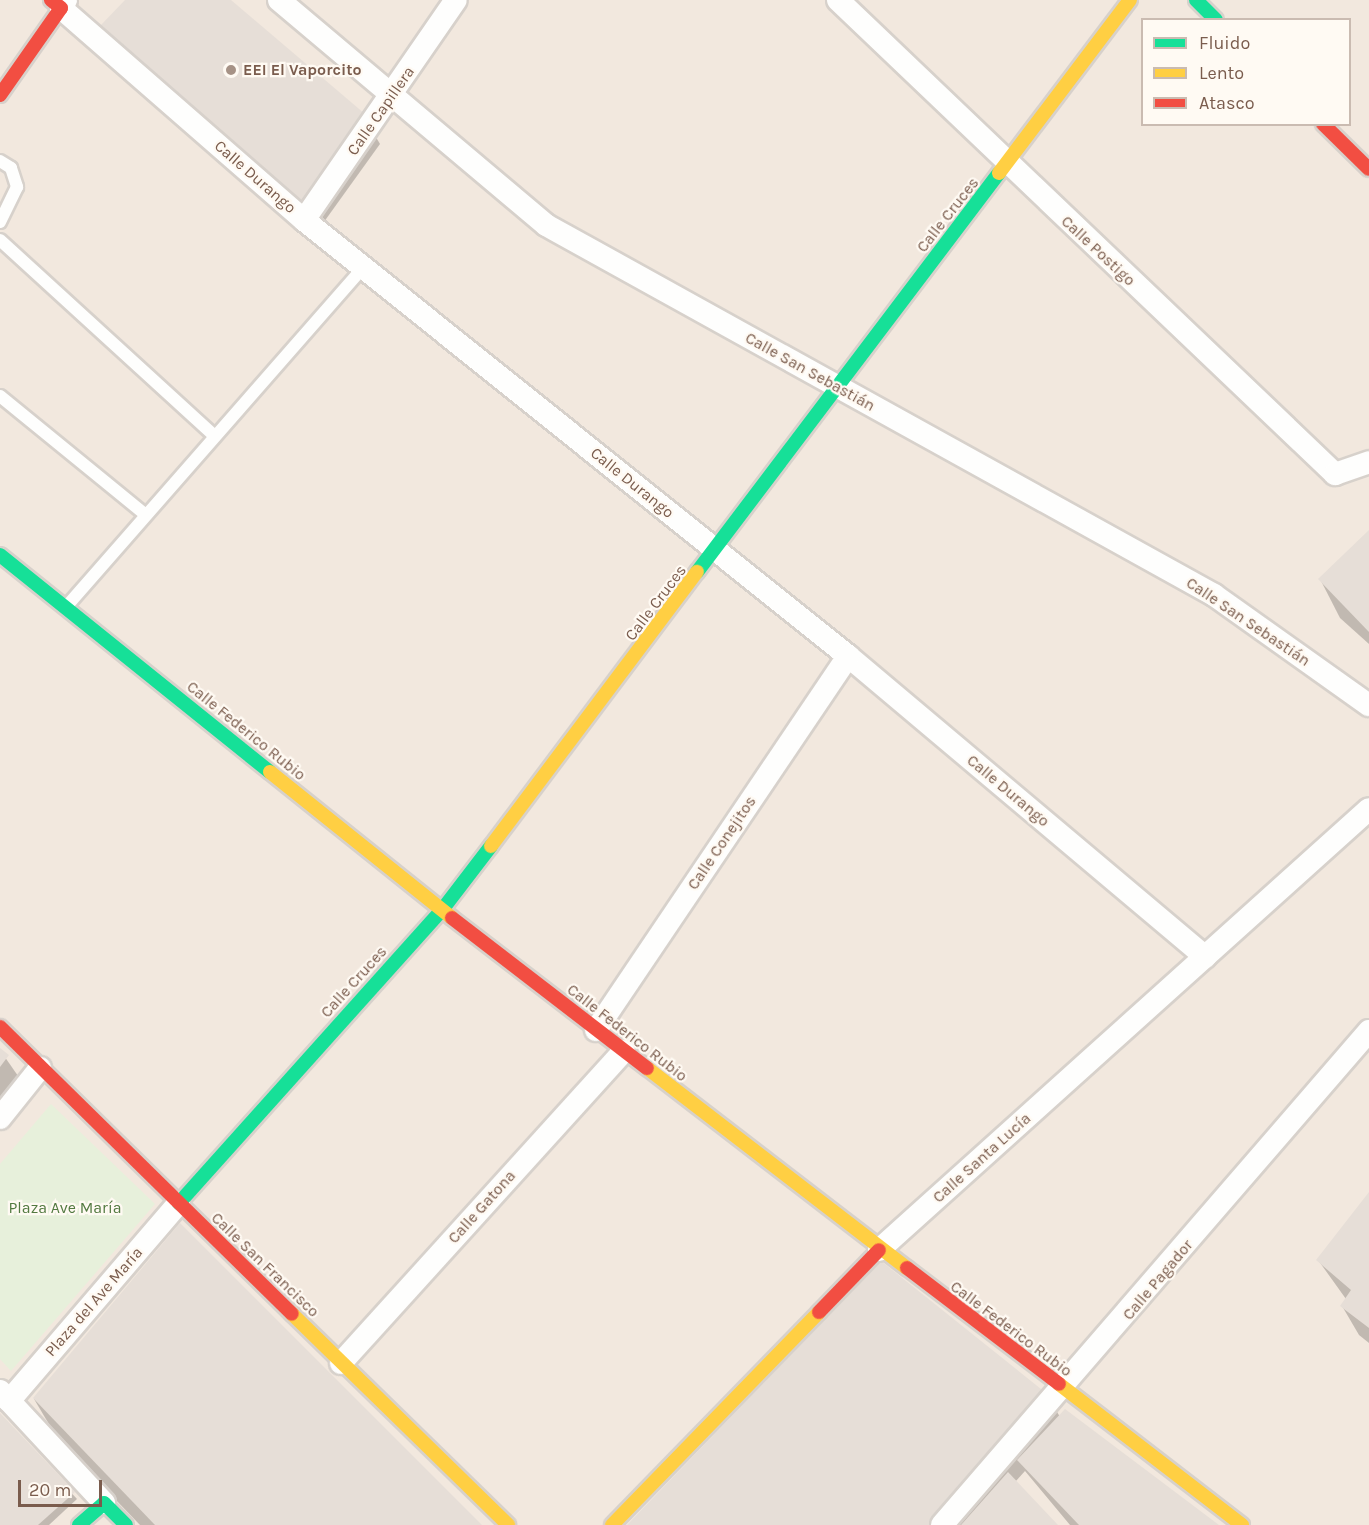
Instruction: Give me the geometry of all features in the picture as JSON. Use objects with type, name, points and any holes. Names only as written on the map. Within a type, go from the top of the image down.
[{"type":"street","name":"Calle San Sebastián","points":[[279,0],[546,225],[1214,596],[1369,705]]},
{"type":"street","name":"Calle Capillera","points":[[304,220],[393,96],[456,0]]},
{"type":"street","name":"Calle Postigo","points":[[838,0],[1007,165],[1335,474],[1369,462]]},
{"type":"street","name":"Calle Cruces","points":[[179,1203],[442,910],[717,551],[837,386],[1130,0]]},
{"type":"street","points":[[1196,0],[1214,18]]},
{"type":"street","points":[[0,95],[59,3]]},
{"type":"street","name":"Calle Durango","points":[[59,3],[304,220],[848,656],[1205,957]]},
{"type":"street","points":[[1325,126],[1369,169]]},
{"type":"street","name":"Calle Federico Rubio","points":[[0,555],[442,910],[879,1250],[1242,1525]]},
{"type":"street","name":"Calle Conejitos","points":[[596,1030],[848,656]]},
{"type":"street","name":"Calle Santa Lucía","points":[[612,1525],[879,1250],[1369,809]]},
{"type":"street","name":"Calle San Francisco","points":[[0,1027],[508,1525]]},
{"type":"street","name":"Calle Pagador","points":[[942,1525],[1064,1390],[1368,1034]]},
{"type":"street","name":"Calle Gatona","points":[[341,1363],[624,1051]]},
{"type":"street","points":[[0,1118],[40,1068]]},
{"type":"street","name":"Plaza del Ave María","points":[[4,1396],[179,1203]]},
{"type":"street","points":[[4,1396],[126,1525]]},
{"type":"street","points":[[79,1525],[104,1503]]},
{"type":"lane","points":[[0,161],[10,168],[17,187],[0,222]]},
{"type":"lane","points":[[0,240],[215,436]]},
{"type":"lane","points":[[65,608],[363,268]]},
{"type":"lane","points":[[0,396],[146,515]]},
{"type":"shaded area","points":[[0,0],[1369,0],[1369,1525],[0,1525]]},
{"type":"green space","name":"Plaza Ave María","points":[[51,1104],[155,1204],[11,1371],[0,1359],[0,1164]]},
{"type":"building","name":"EEI El Vaporcito","points":[[125,0],[231,0],[365,114],[298,205],[100,26]]},
{"type":"building","points":[[1369,530],[1369,632],[1318,579]]},
{"type":"building","points":[[0,1048],[9,1055],[0,1067]]},
{"type":"building","points":[[1369,1192],[1369,1328],[1340,1306],[1351,1290],[1316,1260]]},
{"type":"building","points":[[180,1223],[482,1525],[155,1525],[33,1398]]},
{"type":"building","points":[[881,1261],[1051,1397],[930,1525],[627,1525]]},
{"type":"building","points":[[1065,1409],[1219,1525],[1079,1525],[1017,1460]]},
{"type":"building","points":[[0,1413],[75,1492],[38,1525],[0,1525]]},
{"type":"building","points":[[1008,1472],[1058,1525],[961,1525]]},
{"type":"traffic: fast","points":[[1196,0],[1214,18]]},
{"type":"traffic: fast","points":[[697,572],[999,173]]},
{"type":"traffic: fast","points":[[0,555],[270,772]]},
{"type":"traffic: fast","points":[[179,1203],[442,910],[491,846]]},
{"type":"traffic: fast","points":[[79,1525],[104,1503],[126,1525]]},
{"type":"traffic: slow","points":[[999,173],[1130,0]]},
{"type":"traffic: slow","points":[[491,846],[697,572]]},
{"type":"traffic: slow","points":[[270,772],[452,918]]},
{"type":"traffic: slow","points":[[647,1068],[907,1268]]},
{"type":"traffic: slow","points":[[612,1525],[819,1312]]},
{"type":"traffic: slow","points":[[292,1314],[508,1525]]},
{"type":"traffic: slow","points":[[1059,1384],[1242,1525]]},
{"type":"traffic: jam","points":[[0,95],[61,8],[51,0]]},
{"type":"traffic: jam","points":[[1325,126],[1369,169]]},
{"type":"traffic: jam","points":[[452,918],[647,1068]]},
{"type":"traffic: jam","points":[[0,1027],[292,1314]]},
{"type":"traffic: jam","points":[[819,1312],[879,1250]]},
{"type":"traffic: jam","points":[[907,1268],[1059,1384]]},
{"type":"place","name":"EEI El Vaporcito","points":[[231,70]]}]
